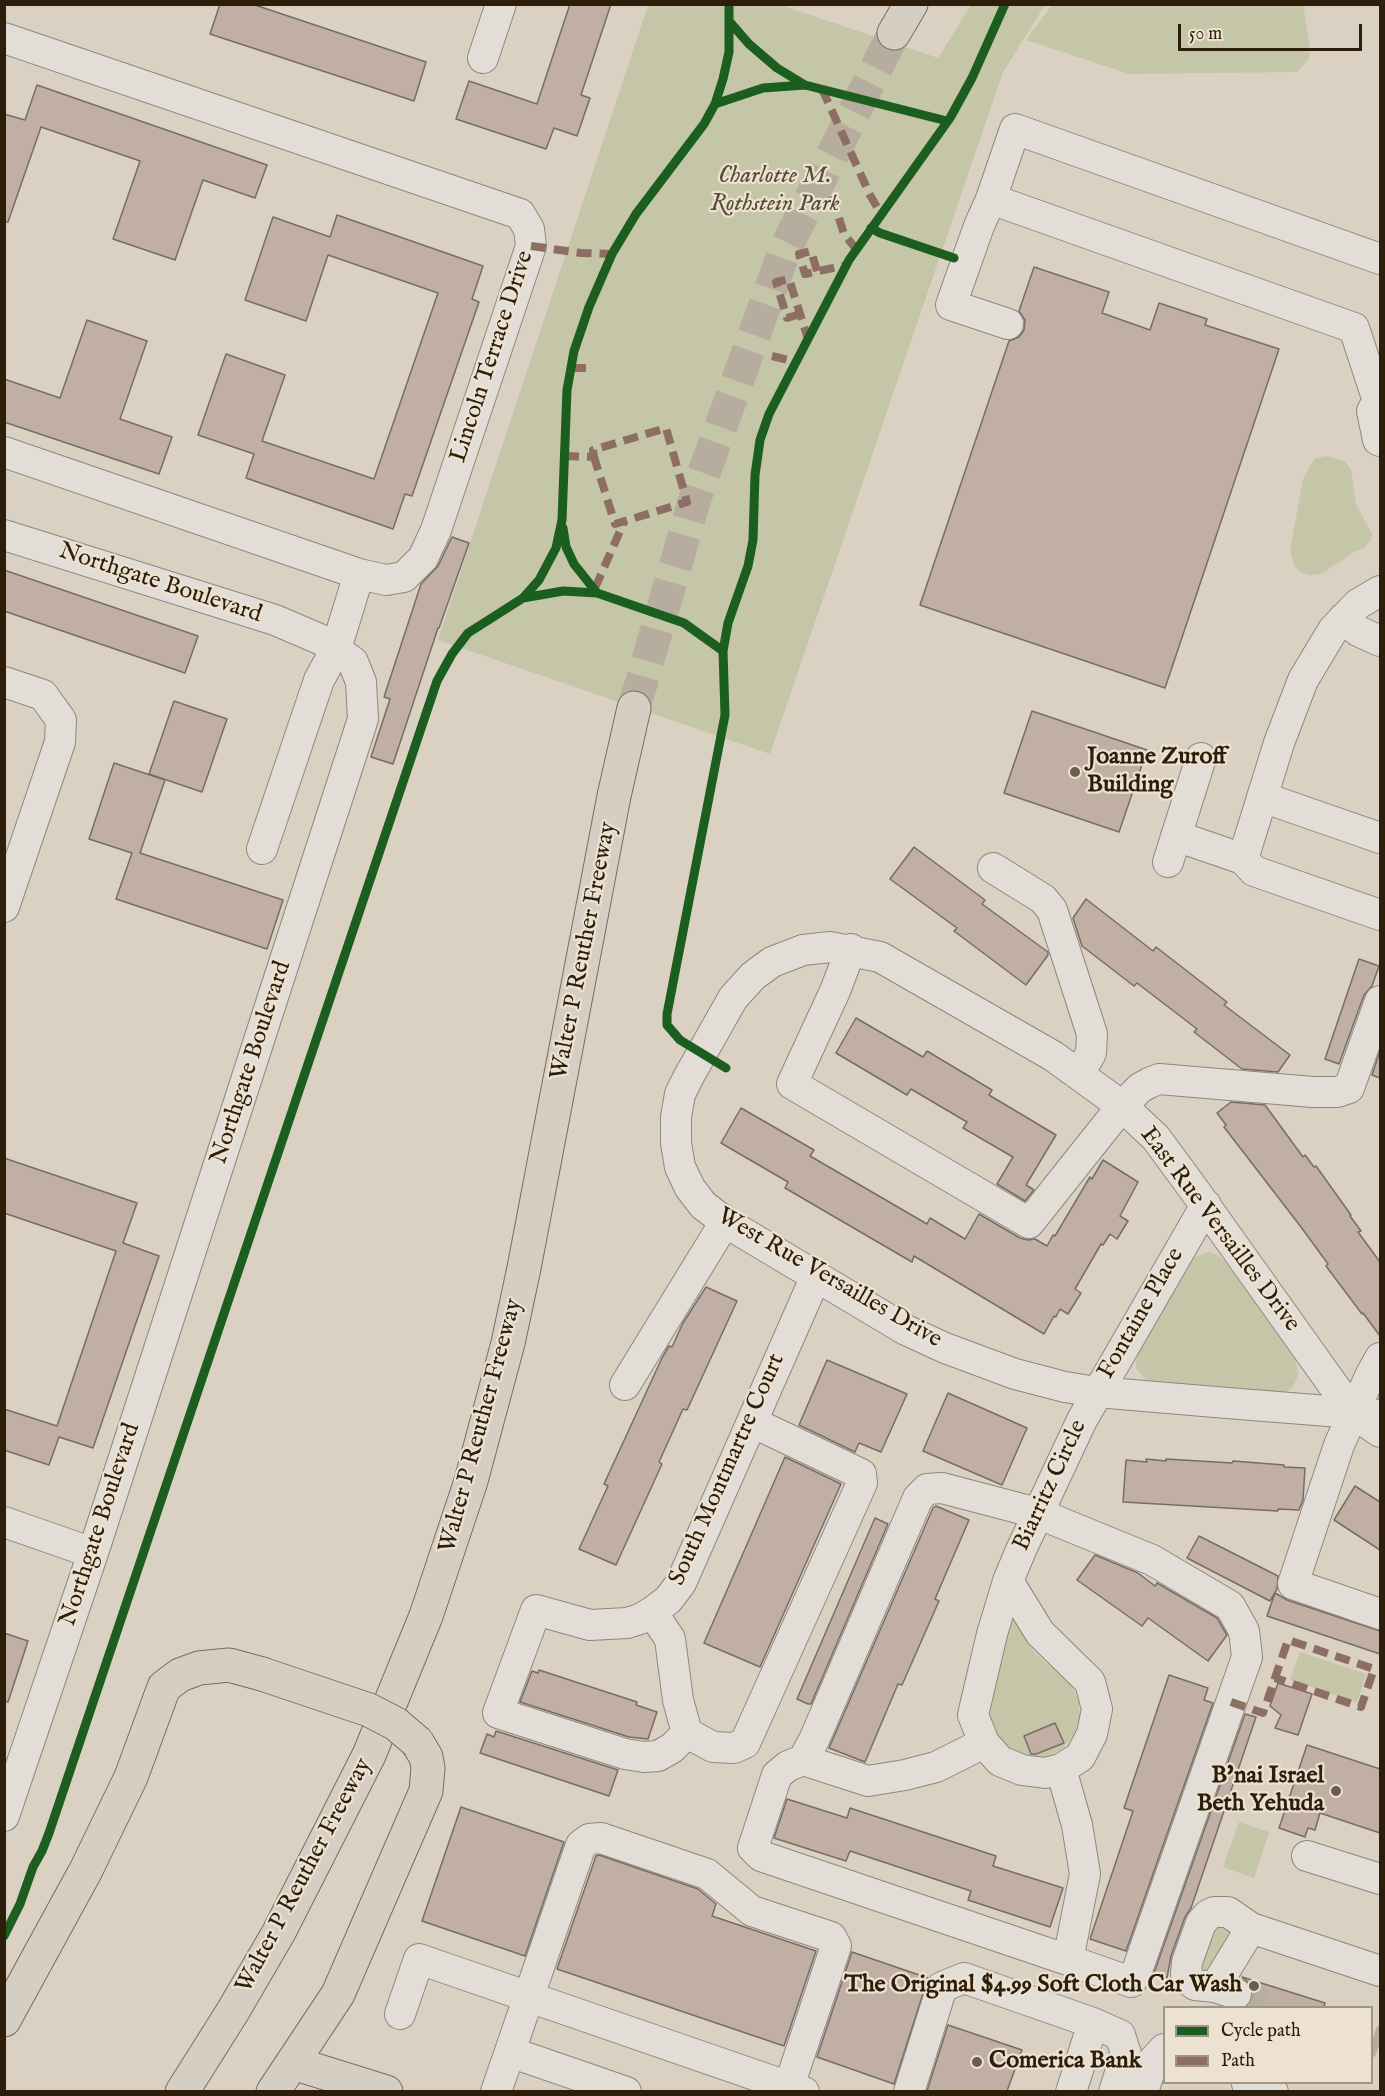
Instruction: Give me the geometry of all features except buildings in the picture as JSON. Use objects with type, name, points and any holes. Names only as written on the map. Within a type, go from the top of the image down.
[{"type":"main road","points":[[894,33],[911,4]]},
{"type":"main road","name":"Walter P Reuther Freeway","points":[[182,2091],[233,2011],[279,1932],[342,1811],[395,1695],[452,1542],[508,1343],[542,1178],[614,796],[634,708]]},
{"type":"main road","points":[[4,2020],[16,1974],[86,1870],[131,1777],[164,1687],[180,1675],[199,1668],[229,1665],[369,1710],[396,1724],[417,1742],[426,1757],[428,1768],[426,1791],[338,1994],[273,2091]]},
{"type":"main road","points":[[293,2063],[386,2091]]},
{"type":"street","points":[[483,58],[501,4]]},
{"type":"street","name":"Lincoln Terrace Drive","points":[[4,38],[520,214],[529,229],[531,246],[436,530],[423,558],[404,577],[386,580],[359,574],[4,452]]},
{"type":"street","points":[[1008,324],[951,305],[1015,129],[1380,259]]},
{"type":"street","points":[[990,199],[1354,328],[1379,396],[1372,411],[1380,441]]},
{"type":"street","name":"Northgate Boulevard","points":[[4,535],[275,620],[324,641],[353,662],[361,682],[363,719],[93,1553],[4,1816]]},
{"type":"street","points":[[262,849],[319,680],[336,649],[359,574]]},
{"type":"street","points":[[1243,858],[1279,743],[1303,680],[1333,630],[1358,604],[1380,591]]},
{"type":"street","points":[[1343,619],[1358,631],[1380,641]]},
{"type":"street","points":[[4,682],[43,695],[61,720],[60,742],[4,907]]},
{"type":"street","points":[[1201,758],[1172,849],[1243,858],[1254,871],[1380,915]]},
{"type":"street","points":[[1262,797],[1380,838]]},
{"type":"street","points":[[993,868],[1043,899],[1052,910],[1092,1034],[1091,1053],[1079,1074]]},
{"type":"street","name":"East Rue Versailles Drive","points":[[711,1035],[734,998],[753,976],[772,962],[803,950],[830,947],[880,957],[1053,1056],[1122,1106],[1156,1138],[1367,1414]]},
{"type":"street","points":[[851,950],[835,991],[792,1084],[1029,1223],[1122,1106],[1140,1088],[1159,1079],[1313,1092],[1337,1092],[1349,1088],[1380,1001]]},
{"type":"street","name":"West Rue Versailles Drive","points":[[711,1035],[680,1094],[676,1117],[676,1143],[680,1167],[690,1188],[703,1205],[725,1222],[906,1330],[945,1348],[1015,1374],[1065,1387],[1097,1392],[1367,1414]]},
{"type":"street","name":"Fontaine Place","points":[[1097,1392],[1206,1205]]},
{"type":"street","points":[[625,1385],[725,1222]]},
{"type":"street","name":"South Montmartre Court","points":[[687,1733],[672,1748],[658,1756],[644,1757],[625,1754],[498,1713],[536,1610],[590,1625],[627,1623],[652,1612],[668,1600],[681,1583],[816,1276]]},
{"type":"street","points":[[1380,1358],[1371,1374],[1367,1414],[1339,1445],[1293,1584],[1380,1614]]},
{"type":"street","name":"Biarritz Circle","points":[[1008,1581],[1040,1633],[1090,1682],[1097,1709],[1092,1734],[1080,1757],[1061,1769],[1045,1773],[1022,1770],[1000,1761],[984,1743],[973,1715],[992,1634],[1008,1581],[1037,1513],[1097,1392]]},
{"type":"street","points":[[1367,1414],[1380,1432]]},
{"type":"street","points":[[652,1612],[670,1640],[678,1700],[687,1733],[713,1747],[734,1748],[745,1743],[862,1483],[861,1474],[752,1422]]},
{"type":"street","points":[[942,1488],[1037,1513],[1152,1560],[1230,1606],[1244,1631],[1247,1657],[1138,1968],[1131,1982],[761,1856],[753,1848],[777,1775],[788,1766],[803,1760],[814,1740],[918,1497],[927,1489],[942,1488]]},
{"type":"street","points":[[4,1522],[93,1553]]},
{"type":"street","points":[[803,1760],[868,1781],[936,1767],[984,1743]]},
{"type":"street","points":[[1061,1769],[1077,1825],[1085,1874],[1068,1960]]},
{"type":"street","points":[[400,2014],[419,1959],[529,1997],[793,2090],[836,1946],[831,1937],[752,1911],[707,1874],[601,1838],[590,1839],[581,1845],[529,1997],[510,2052],[496,2091]]},
{"type":"street","points":[[1307,1856],[1380,1879]]},
{"type":"street","points":[[1251,1928],[1226,1991],[1195,1985],[1189,1980],[1186,1974],[1187,1962],[1201,1923],[1208,1915],[1217,1912],[1233,1915],[1251,1928],[1380,1971]]},
{"type":"street","points":[[909,2091],[942,1987],[964,1978],[1093,2023],[1120,2035],[1126,2054],[1114,2091]]},
{"type":"street","points":[[1071,2091],[1093,2023]]},
{"type":"street","points":[[1143,2091],[1153,2061],[1163,2050]]},
{"type":"street","points":[[510,2052],[626,2091]]},
{"type":"green space","points":[[1303,4],[1310,49],[1309,59],[1297,72],[1129,74],[1026,40],[1052,5]]},
{"type":"green space","name":"Charlotte M. Rothstein Park","points":[[648,5],[781,5],[938,58],[971,5],[1045,5],[1003,72],[770,754],[438,640]]},
{"type":"green space","points":[[1328,456],[1345,462],[1351,469],[1356,504],[1372,534],[1371,540],[1364,548],[1352,553],[1323,573],[1311,575],[1302,573],[1295,567],[1290,551],[1303,479],[1316,458]]},
{"type":"green space","points":[[1208,1252],[1218,1255],[1226,1263],[1295,1357],[1298,1375],[1294,1385],[1287,1392],[1152,1383],[1144,1378],[1136,1368],[1137,1354],[1188,1265],[1195,1257]]},
{"type":"green space","points":[[1012,1616],[1033,1651],[1070,1684],[1079,1700],[1080,1716],[1074,1735],[1062,1749],[1045,1758],[1032,1759],[1002,1747],[986,1716]]},
{"type":"green space","points":[[1300,1652],[1366,1674],[1357,1702],[1290,1680]]},
{"type":"green space","points":[[1239,1822],[1269,1832],[1254,1878],[1223,1867]]},
{"type":"green space","points":[[1222,1925],[1232,1931],[1205,1977],[1196,1965],[1207,1933]]},
{"type":"tunnel","points":[[634,708],[696,495],[786,247],[894,33]]},
{"type":"tunnel","points":[[1236,1994],[1269,2006]]},
{"type":"tunnel","points":[[1373,2040],[1380,2043]]},
{"type":"marked path","points":[[822,89],[870,195],[881,214]]},
{"type":"marked path","points":[[832,196],[844,234],[856,249]]},
{"type":"marked path","points":[[531,246],[581,253],[612,254]]},
{"type":"marked path","points":[[817,271],[811,251],[799,254],[805,274],[847,265]]},
{"type":"marked path","points":[[800,314],[787,318],[776,282],[789,279],[808,339]]},
{"type":"marked path","points":[[772,356],[796,362]]},
{"type":"marked path","points":[[571,368],[587,368]]},
{"type":"marked path","points":[[564,456],[594,457],[593,450],[666,428],[687,502],[615,524],[594,457]]},
{"type":"marked path","points":[[595,588],[624,522]]},
{"type":"marked path","points":[[1231,1702],[1263,1713],[1288,1640],[1374,1669],[1361,1707],[1275,1678]]},
{"type":"cycle path","points":[[4,1936],[20,1904],[33,1867],[49,1833],[437,681],[452,654],[468,633],[523,598],[539,580],[556,548],[562,520],[567,390],[574,351],[589,307],[612,254],[636,214],[704,124],[715,104],[729,52],[729,4]]},
{"type":"cycle path","points":[[726,1068],[680,1040],[667,1025],[667,1014],[725,715],[723,651],[728,623],[748,566],[753,540],[755,475],[760,440],[769,414],[849,260],[950,118],[972,78],[1005,4]]},
{"type":"cycle path","points":[[729,21],[749,44],[777,68],[805,85]]},
{"type":"cycle path","points":[[715,104],[763,88],[805,85],[947,121]]},
{"type":"cycle path","points":[[871,228],[954,258]]},
{"type":"cycle path","points":[[563,528],[566,547],[574,564],[597,593]]},
{"type":"cycle path","points":[[523,598],[563,591],[597,593],[684,623],[723,651]]},
{"type":"place","name":"Joanne Zuroff Building","points":[[1075,772]]},
{"type":"place","name":"B'nai Israel Beth Yehuda","points":[[1336,1791]]},
{"type":"place","name":"The Original $4.99 Soft Cloth Car Wash","points":[[1254,1986]]},
{"type":"place","name":"Comerica Bank","points":[[977,2062]]}]
